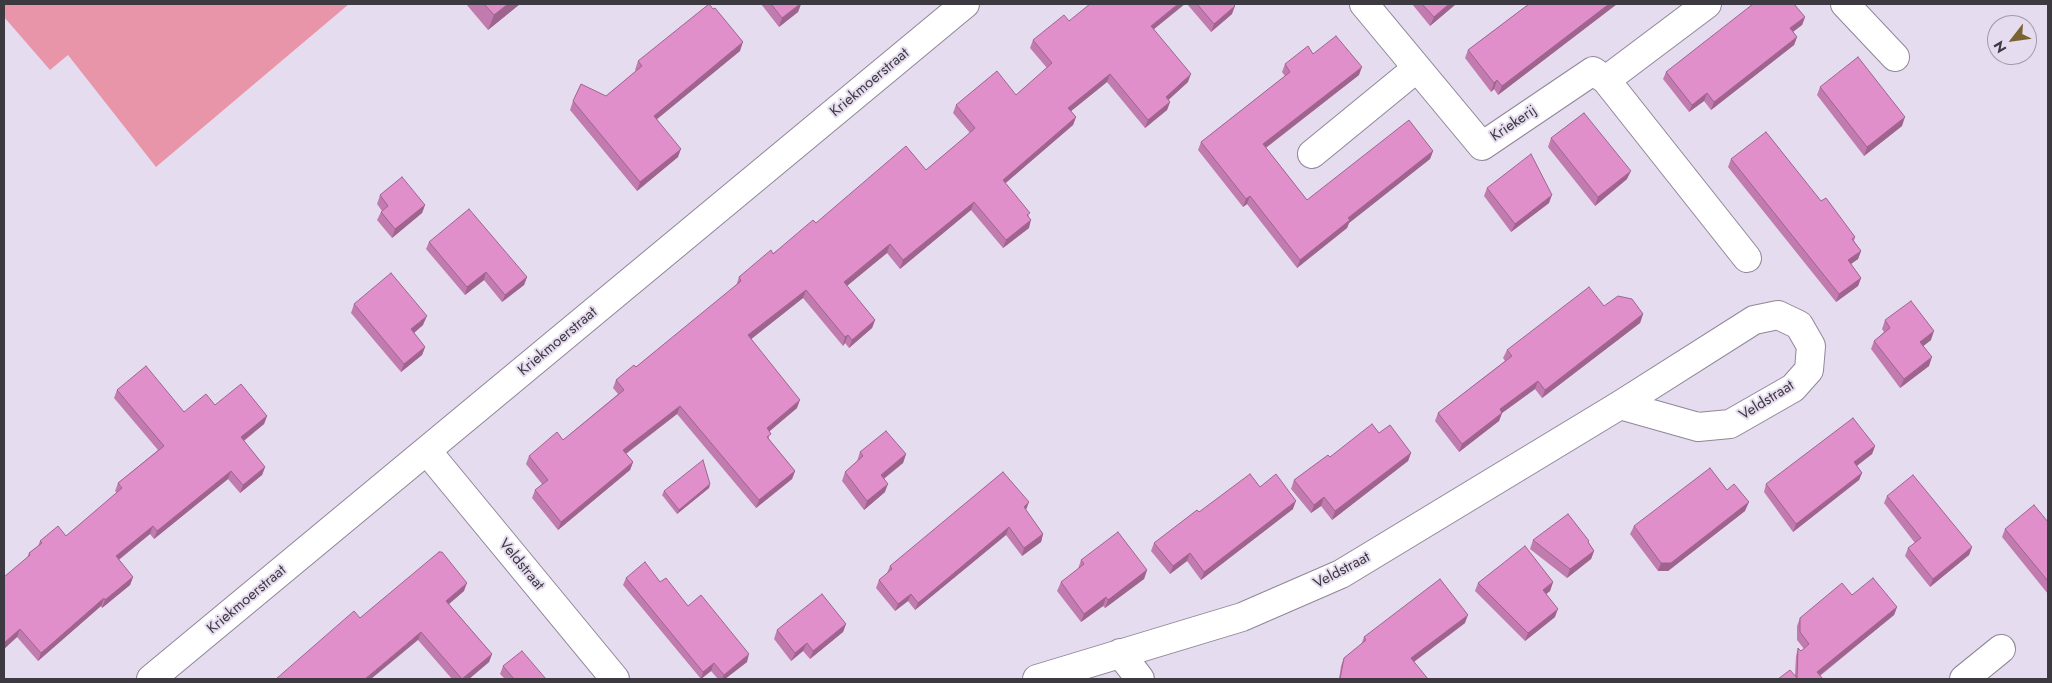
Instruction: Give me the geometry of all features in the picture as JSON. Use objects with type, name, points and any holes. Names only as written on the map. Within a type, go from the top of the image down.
[{"type":"street","name":"Kriekmoerstraat","points":[[151,679],[965,4]]},
{"type":"street","name":"Kriekerij","points":[[1364,4],[1482,146],[1593,71],[1606,80]]},
{"type":"street","points":[[1707,4],[1606,80],[1747,258]]},
{"type":"street","points":[[1845,4],[1895,57]]},
{"type":"street","points":[[1312,154],[1417,68]]},
{"type":"street","name":"Veldstraat","points":[[1037,679],[1242,617],[1340,574],[1620,404],[1754,320],[1778,315],[1799,325],[1812,346],[1809,370],[1793,388],[1730,424],[1698,427],[1620,404]]},
{"type":"street","name":"Veldstraat","points":[[427,451],[615,679]]},
{"type":"street","points":[[1964,679],[2001,649]]},
{"type":"street","points":[[1120,653],[1140,679]]},
{"type":"shaded area","points":[[4,4],[349,4],[156,167],[68,55],[50,70],[4,17]]},
{"type":"building","points":[[484,4],[508,4],[494,15]]},
{"type":"building","points":[[709,4],[713,9],[715,8],[743,42],[654,116],[681,149],[640,182],[573,101],[581,84],[606,96],[642,66],[638,61]]},
{"type":"building","points":[[771,4],[800,4],[782,18]]},
{"type":"building","points":[[1090,4],[1178,4],[1151,26],[1191,74],[1166,97],[1170,102],[1148,120],[1110,74],[1068,108],[1076,117],[1003,180],[1030,213],[1027,215],[1031,220],[1006,240],[974,202],[903,260],[890,244],[844,282],[875,320],[852,340],[848,335],[845,337],[806,290],[748,335],[800,400],[767,428],[771,434],[767,437],[795,471],[759,500],[680,406],[623,450],[633,462],[561,522],[535,490],[548,480],[529,456],[557,432],[563,440],[624,390],[616,380],[634,365],[636,367],[741,281],[739,277],[771,250],[773,254],[813,220],[816,223],[906,146],[926,170],[975,128],[956,105],[997,71],[1016,95],[1052,63],[1033,40],[1064,15],[1069,21]]},
{"type":"building","points":[[1197,4],[1233,4],[1235,6],[1214,24]]},
{"type":"building","points":[[1422,4],[1449,4],[1434,17]]},
{"type":"building","points":[[1529,4],[1609,4],[1502,86],[1497,80],[1494,83],[1468,50]]},
{"type":"building","points":[[1753,4],[1794,4],[1805,17],[1790,28],[1797,37],[1714,102],[1707,93],[1692,105],[1666,72]]},
{"type":"building","points":[[1336,36],[1362,67],[1263,144],[1307,200],[1409,120],[1433,151],[1348,218],[1350,220],[1300,260],[1250,196],[1246,199],[1201,142],[1290,72],[1285,64],[1308,46],[1313,54]]},
{"type":"building","points":[[1858,57],[1905,117],[1867,147],[1820,87]]},
{"type":"building","points":[[1584,113],[1631,171],[1598,197],[1551,138]]},
{"type":"building","points":[[1766,132],[1821,201],[1826,198],[1855,237],[1852,239],[1861,251],[1848,260],[1861,278],[1839,294],[1731,159]]},
{"type":"building","points":[[1531,154],[1552,195],[1515,224],[1487,188]]},
{"type":"building","points":[[402,177],[425,205],[395,229],[381,212],[388,206],[380,195]]},
{"type":"building","points":[[469,209],[527,277],[505,295],[486,272],[467,287],[429,242]]},
{"type":"building","points":[[391,273],[427,316],[411,329],[425,347],[404,364],[354,304]]},
{"type":"building","points":[[1589,287],[1604,306],[1618,296],[1632,299],[1643,314],[1545,390],[1538,381],[1500,409],[1502,413],[1462,444],[1438,413],[1512,356],[1507,350]]},
{"type":"building","points":[[1911,301],[1934,331],[1920,342],[1932,357],[1904,379],[1874,341],[1890,328],[1885,320]]},
{"type":"building","points":[[146,366],[184,412],[206,394],[215,405],[241,384],[267,416],[241,437],[265,467],[243,485],[231,471],[157,531],[153,526],[116,556],[133,577],[105,600],[104,598],[41,653],[20,629],[4,643],[4,577],[30,555],[29,553],[42,543],[40,541],[58,526],[66,536],[122,488],[118,483],[164,446],[117,390]]},
{"type":"building","points":[[1853,418],[1875,446],[1854,462],[1862,473],[1796,524],[1766,484]]},
{"type":"building","points":[[1372,424],[1379,433],[1390,425],[1411,453],[1335,511],[1324,497],[1314,505],[1294,480],[1328,455],[1330,457]]},
{"type":"building","points":[[886,431],[906,454],[881,475],[888,484],[867,501],[845,472],[863,456],[860,452]]},
{"type":"building","points":[[703,460],[710,484],[679,510],[664,491]]},
{"type":"building","points":[[1710,468],[1727,490],[1734,484],[1749,502],[1671,563],[1661,563],[1634,526]]},
{"type":"building","points":[[1003,472],[1029,502],[1024,507],[1043,534],[1024,548],[1009,527],[918,603],[911,594],[898,604],[879,580],[892,569],[890,566]]},
{"type":"building","points":[[1250,474],[1260,487],[1276,474],[1296,501],[1204,572],[1190,553],[1173,566],[1154,543],[1197,510],[1199,512]]},
{"type":"building","points":[[1913,475],[1972,547],[1933,579],[1908,548],[1921,538],[1887,496]]},
{"type":"building","points":[[2034,505],[2048,522],[2048,581],[2005,529]]},
{"type":"building","points":[[1568,514],[1589,541],[1594,551],[1570,569],[1533,540]]},
{"type":"building","points":[[1118,532],[1147,570],[1108,600],[1106,597],[1084,614],[1061,582],[1084,564],[1081,560]]},
{"type":"building","points":[[1525,546],[1553,582],[1543,590],[1558,609],[1528,633],[1478,583]]},
{"type":"building","points":[[439,552],[442,552],[467,583],[446,601],[492,654],[462,679],[421,632],[365,679],[276,679],[354,611],[360,618]]},
{"type":"building","points":[[645,562],[660,582],[666,578],[688,606],[701,595],[749,654],[724,675],[714,663],[703,672],[626,578]]},
{"type":"building","points":[[1873,578],[1897,607],[1817,672],[1823,679],[1778,679],[1790,670],[1797,678],[1798,648],[1801,651],[1809,644],[1800,632],[1800,618],[1842,583],[1852,595]]},
{"type":"building","points":[[1440,579],[1468,615],[1411,658],[1428,679],[1340,679],[1344,658],[1366,640],[1364,637]]},
{"type":"building","points":[[822,594],[846,624],[813,651],[807,643],[795,653],[777,630]]},
{"type":"building","points":[[522,651],[546,679],[514,679],[503,666]]}]
